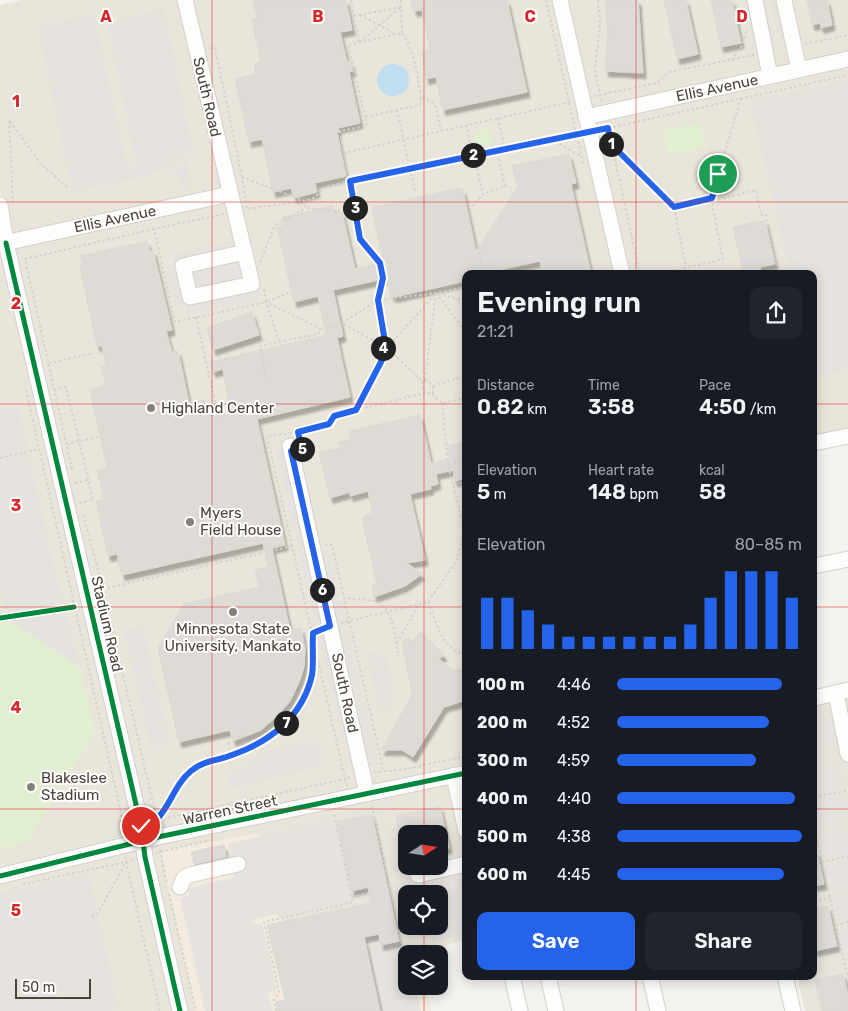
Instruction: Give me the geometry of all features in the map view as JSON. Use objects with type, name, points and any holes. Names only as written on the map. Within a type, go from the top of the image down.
[{"type":"street","name":"South Road","points":[[185,0],[230,194],[245,252],[252,284],[190,297],[183,266],[245,252]]},
{"type":"street","points":[[560,0],[584,128],[621,270]]},
{"type":"street","points":[[755,0],[770,76]]},
{"type":"street","points":[[784,0],[799,70]]},
{"type":"street","name":"Ellis Avenue","points":[[584,128],[770,76],[848,59]]},
{"type":"street","name":"Ellis Avenue","points":[[3,244],[230,194]]},
{"type":"street","name":"Stadium Road","points":[[7,205],[3,244],[17,260],[180,1011]]},
{"type":"street","points":[[817,442],[848,436]]},
{"type":"street","name":"South Road","points":[[295,443],[330,626],[370,800]]},
{"type":"street","points":[[817,565],[848,559]]},
{"type":"street","points":[[817,697],[842,692],[848,754]]},
{"type":"street","points":[[460,774],[462,793]]},
{"type":"street","name":"Warren Street","points":[[0,876],[142,833],[349,798],[370,800],[460,774]]},
{"type":"street","points":[[180,887],[184,878],[189,875],[238,864]]},
{"type":"street","points":[[448,868],[462,865]]},
{"type":"street","points":[[513,980],[520,1011]]},
{"type":"street","points":[[549,980],[556,1011]]},
{"type":"street","points":[[651,980],[658,1011]]},
{"type":"street","points":[[786,980],[793,1011]]},
{"type":"path","points":[[351,0],[359,43]]},
{"type":"path","points":[[365,117],[420,105],[421,96],[416,64],[408,42],[402,33],[401,0]]},
{"type":"path","points":[[546,0],[569,102],[584,128],[582,157],[584,167]]},
{"type":"path","points":[[598,0],[600,22],[595,71],[600,95],[657,83],[668,72],[766,52]]},
{"type":"path","points":[[354,16],[401,7]]},
{"type":"path","points":[[359,43],[401,7]]},
{"type":"path","points":[[360,15],[396,34]]},
{"type":"path","points":[[732,60],[742,45],[748,27]]},
{"type":"path","points":[[390,345],[385,342],[378,300],[383,278],[380,263],[360,239],[340,131],[366,126],[348,45],[402,33]]},
{"type":"path","points":[[794,47],[848,35]]},
{"type":"path","points":[[215,48],[247,209],[314,198],[325,187],[550,139],[584,128]]},
{"type":"path","points":[[639,270],[608,128],[848,75]]},
{"type":"path","points":[[421,96],[435,104],[441,131]]},
{"type":"path","points":[[674,270],[723,258],[712,200],[741,98]]},
{"type":"path","points":[[344,153],[569,102]]},
{"type":"path","points":[[397,110],[415,191]]},
{"type":"path","points":[[498,118],[504,148]]},
{"type":"path","points":[[7,205],[9,120],[41,164],[67,187]]},
{"type":"path","points":[[466,125],[483,194]]},
{"type":"path","points":[[550,139],[582,157]]},
{"type":"path","points":[[611,144],[674,207],[686,267]]},
{"type":"path","points":[[497,150],[505,186]]},
{"type":"path","points":[[242,177],[304,200]]},
{"type":"path","points":[[483,270],[470,209],[483,194],[505,186],[511,188]]},
{"type":"path","points":[[674,207],[756,190],[761,215],[766,214],[779,270]]},
{"type":"path","points":[[304,200],[306,208]]},
{"type":"path","points":[[261,270],[260,262],[275,225],[306,208],[355,212]]},
{"type":"path","points":[[89,480],[76,483],[48,363],[17,260],[154,229]]},
{"type":"path","points":[[264,286],[266,302],[279,342]]},
{"type":"path","points":[[267,381],[260,346],[318,334],[321,329],[342,323],[378,300],[436,293],[462,287]]},
{"type":"path","points":[[266,302],[291,292]]},
{"type":"path","points":[[436,293],[462,299]]},
{"type":"path","points":[[436,293],[462,327]]},
{"type":"path","points":[[356,410],[383,358],[390,351],[390,345],[436,293]]},
{"type":"path","points":[[424,394],[424,380],[436,293]]},
{"type":"path","points":[[266,302],[321,329]]},
{"type":"path","points":[[196,317],[216,406]]},
{"type":"path","points":[[342,323],[381,345],[384,349],[382,353],[383,358]]},
{"type":"path","points":[[381,345],[385,342]]},
{"type":"path","points":[[390,351],[433,386]]},
{"type":"path","points":[[48,363],[94,353]]},
{"type":"path","points":[[433,386],[462,377]]},
{"type":"path","points":[[25,384],[121,814],[121,830],[142,833],[157,820],[182,780],[191,771],[203,762],[231,756],[270,737],[290,719],[304,698],[312,675],[313,633]]},
{"type":"path","points":[[432,394],[433,386]]},
{"type":"path","points":[[54,390],[66,387],[89,480],[93,500],[80,502],[103,590],[157,820]]},
{"type":"path","points":[[349,798],[267,436],[298,432],[329,424],[334,416],[424,394],[432,394],[442,403],[448,465],[462,521]]},
{"type":"path","points":[[442,403],[462,399]]},
{"type":"path","points":[[295,443],[298,432]]},
{"type":"path","points":[[448,465],[462,462]]},
{"type":"path","points":[[453,484],[462,483]]},
{"type":"path","points":[[323,536],[325,546],[332,545],[383,769]]},
{"type":"path","points":[[330,626],[348,620],[418,606],[428,602],[457,560],[462,543]]},
{"type":"path","points":[[275,550],[292,546]]},
{"type":"path","points":[[103,590],[262,553]]},
{"type":"path","points":[[343,598],[377,602],[388,612],[398,653]]},
{"type":"path","points":[[428,602],[444,641],[462,654]]},
{"type":"path","points":[[396,644],[418,606]]},
{"type":"path","points":[[228,740],[231,756]]},
{"type":"path","points":[[157,820],[383,769],[400,770],[462,757]]},
{"type":"path","points":[[817,796],[848,790]]},
{"type":"path","points":[[370,800],[403,945]]},
{"type":"path","points":[[276,1011],[274,1000],[279,992],[264,922],[353,902],[334,814]]},
{"type":"path","points":[[817,840],[848,979]]},
{"type":"path","points":[[160,851],[196,1011]]},
{"type":"path","points":[[822,862],[848,856]]},
{"type":"path","points":[[19,885],[126,862]]},
{"type":"path","points":[[92,917],[98,913],[126,862]]},
{"type":"path","points":[[126,862],[160,1011]]},
{"type":"path","points":[[352,897],[369,894]]},
{"type":"path","points":[[817,901],[830,898]]},
{"type":"path","points":[[836,925],[848,922]]},
{"type":"shaded area","name":"Minnesota State University, Mankato","points":[[22,0],[848,0],[848,436],[817,442],[817,270],[462,270],[462,782],[451,785],[462,837],[462,941],[446,945],[417,945],[415,935],[448,935],[448,885],[404,885],[401,875],[448,875],[448,825],[398,825],[398,861],[384,799],[260,833],[160,851],[196,1011],[0,1011],[0,5]]},
{"type":"shaded area","points":[[745,0],[765,0],[776,48],[756,52]]},
{"type":"shaded area","points":[[770,0],[788,0],[798,43],[781,47]]},
{"type":"shaded area","points":[[164,8],[194,154],[185,156],[192,188],[182,190],[178,173],[166,168],[143,177],[72,192],[38,26],[94,14],[128,169],[136,167],[107,23]],"holes":[[[180,156],[182,167],[167,160],[167,159]]]},
{"type":"shaded area","points":[[848,80],[848,370],[817,377],[817,270],[789,270],[750,102]]},
{"type":"shaded area","points":[[242,212],[260,291],[256,301],[188,315],[186,304],[175,307],[167,266],[177,264],[175,253],[237,240]]},
{"type":"shaded area","points":[[18,405],[57,579],[81,668],[7,619],[0,587],[0,410]]},
{"type":"shaded area","points":[[286,446],[320,551],[329,549],[378,765],[369,767],[341,735],[275,448]]},
{"type":"shaded area","points":[[143,625],[170,743],[151,748],[123,630]]},
{"type":"shaded area","points":[[377,651],[387,658],[395,697],[388,710],[379,712],[367,653]]},
{"type":"shaded area","points":[[848,696],[848,1011],[805,1011],[798,980],[817,980],[817,702]]},
{"type":"shaded area","points":[[836,718],[843,746],[817,751],[817,723]]},
{"type":"shaded area","points":[[318,739],[325,765],[230,789],[228,777],[266,751]]},
{"type":"shaded area","points":[[837,761],[843,789],[817,794],[817,765]]},
{"type":"shaded area","points":[[843,792],[845,800],[848,799],[848,820],[817,827],[817,798]]},
{"type":"shaded area","points":[[385,799],[398,859],[398,875],[401,875],[404,885],[398,885],[398,935],[415,935],[417,945],[398,945],[398,957],[374,962],[369,944],[292,961],[260,833]]},
{"type":"shaded area","points":[[333,820],[351,901],[278,918],[277,914],[251,920],[252,925],[262,923],[277,990],[268,992],[273,1011],[205,1011],[180,898],[189,896],[188,888],[235,877],[228,844]]},
{"type":"shaded area","points":[[848,826],[848,854],[823,859],[817,832]]},
{"type":"shaded area","points":[[260,833],[292,960],[369,944],[374,962],[398,980],[398,995],[428,995],[431,1011],[196,1011],[160,851]]},
{"type":"shaded area","points":[[453,857],[459,860],[462,864],[462,936],[420,945],[417,935],[448,935],[448,925],[455,923],[455,920],[448,921],[448,885],[406,885],[405,875],[448,875],[448,858]]},
{"type":"shaded area","points":[[848,858],[848,887],[831,891],[824,863]]},
{"type":"shaded area","points":[[89,873],[119,1009],[108,1011],[0,1011],[0,893]]},
{"type":"shaded area","points":[[848,893],[848,919],[838,922],[832,896]]},
{"type":"shaded area","points":[[848,924],[848,952],[844,953],[838,926]]},
{"type":"shaded area","points":[[399,941],[403,945],[398,945],[398,995],[417,995],[421,1011],[380,1011],[366,948]]},
{"type":"green space","points":[[700,122],[706,147],[668,155],[663,130]]},
{"type":"green space","points":[[479,128],[487,128],[492,133],[490,144],[479,146],[474,141],[474,133]]},
{"type":"green space","name":"Blakeslee Stadium","points":[[0,619],[7,619],[81,668],[95,732],[28,842],[0,848]]},
{"type":"water","points":[[393,64],[399,65],[404,69],[408,74],[408,86],[404,91],[399,95],[393,96],[387,95],[382,91],[378,86],[377,80],[378,74],[382,69],[387,65]]},
{"type":"building","points":[[253,0],[346,0],[352,30],[340,32],[347,62],[351,62],[353,71],[349,72],[360,123],[338,128],[339,132],[337,132],[346,176],[315,183],[317,192],[294,198],[291,188],[273,192],[262,139],[249,142],[235,79],[256,74],[254,64],[261,62],[252,20],[257,18]]},
{"type":"building","points":[[411,0],[507,0],[527,92],[443,110],[436,77],[426,79],[422,52],[430,50],[422,10],[414,11]]},
{"type":"building","points":[[605,0],[638,0],[643,73],[605,71],[608,34]]},
{"type":"building","points":[[664,0],[686,0],[698,54],[677,59]]},
{"type":"building","points":[[711,0],[732,0],[741,43],[721,47]]},
{"type":"building","points":[[807,0],[827,0],[832,25],[821,28],[820,23],[812,25]]},
{"type":"building","points":[[569,154],[576,183],[571,184],[590,270],[542,270],[540,261],[499,270],[462,270],[462,282],[394,297],[391,295],[387,278],[333,290],[343,336],[337,338],[350,397],[257,419],[285,545],[272,548],[290,630],[301,628],[305,649],[304,666],[300,680],[290,701],[261,730],[233,741],[230,730],[179,742],[158,648],[184,604],[259,587],[255,570],[268,567],[263,543],[122,575],[117,554],[108,556],[96,501],[104,499],[97,470],[107,468],[90,390],[106,385],[101,367],[106,365],[102,346],[97,346],[80,267],[83,266],[80,256],[147,241],[150,252],[153,250],[172,330],[166,331],[172,352],[178,351],[189,403],[205,400],[211,417],[231,414],[223,369],[213,372],[210,362],[326,335],[318,296],[294,302],[277,227],[284,225],[282,217],[333,206],[335,214],[342,212],[355,269],[384,262],[372,209],[374,207],[460,188],[463,190],[476,251],[518,187],[512,166]]},
{"type":"building","points":[[765,220],[775,264],[760,267],[760,270],[743,270],[733,227]]},
{"type":"building","points":[[252,312],[259,335],[213,350],[207,328]]},
{"type":"building","points":[[420,415],[431,463],[450,459],[447,446],[462,443],[462,479],[455,481],[453,470],[436,474],[438,484],[430,486],[431,489],[410,494],[425,560],[407,563],[422,574],[405,586],[374,597],[372,586],[377,584],[362,518],[373,512],[368,491],[350,496],[350,492],[330,498],[319,452],[340,448],[338,442],[351,439],[350,431]]},
{"type":"building","points":[[421,632],[444,655],[439,659],[452,669],[462,670],[462,701],[444,707],[413,757],[402,750],[381,750],[410,699],[412,691],[402,642],[406,638],[412,641]]},
{"type":"building","points":[[440,807],[444,825],[398,825],[396,816]]},
{"type":"building","points":[[372,815],[399,941],[381,945],[379,934],[364,937],[380,1011],[278,1011],[276,1002],[285,1000],[267,925],[371,903],[368,887],[352,891],[337,822]]},
{"type":"building","points":[[224,845],[226,857],[194,864],[191,852]]},
{"type":"building","points":[[817,852],[824,884],[817,885]]},
{"type":"building","points":[[828,906],[837,946],[817,950],[817,908]]},
{"type":"building","points":[[843,974],[848,995],[848,1011],[822,1011],[815,980]]},
{"type":"cycle path","points":[[6,243],[141,826],[145,857],[180,1011]]},
{"type":"cycle path","points":[[0,618],[74,607]]},
{"type":"cycle path","points":[[0,876],[158,837],[462,774]]},
{"type":"place","name":"Highland Center","points":[[151,408]]},
{"type":"place","name":"Myers Field House","points":[[190,522]]},
{"type":"place","name":"Minnesota State University, Mankato","points":[[233,612]]},
{"type":"place","name":"Blakeslee Stadium","points":[[31,787]]},
{"type":"route","points":[[141,826],[157,820],[182,780],[203,762],[231,756],[253,746],[270,737],[290,719],[304,698],[312,675],[313,633],[330,626],[291,451],[302,449],[298,432],[329,424],[334,416],[356,410],[373,374],[383,358],[382,353],[384,349],[380,346],[385,342],[378,300],[383,278],[380,263],[360,239],[350,181],[608,128],[611,144],[674,207],[712,198],[718,174]]}]
